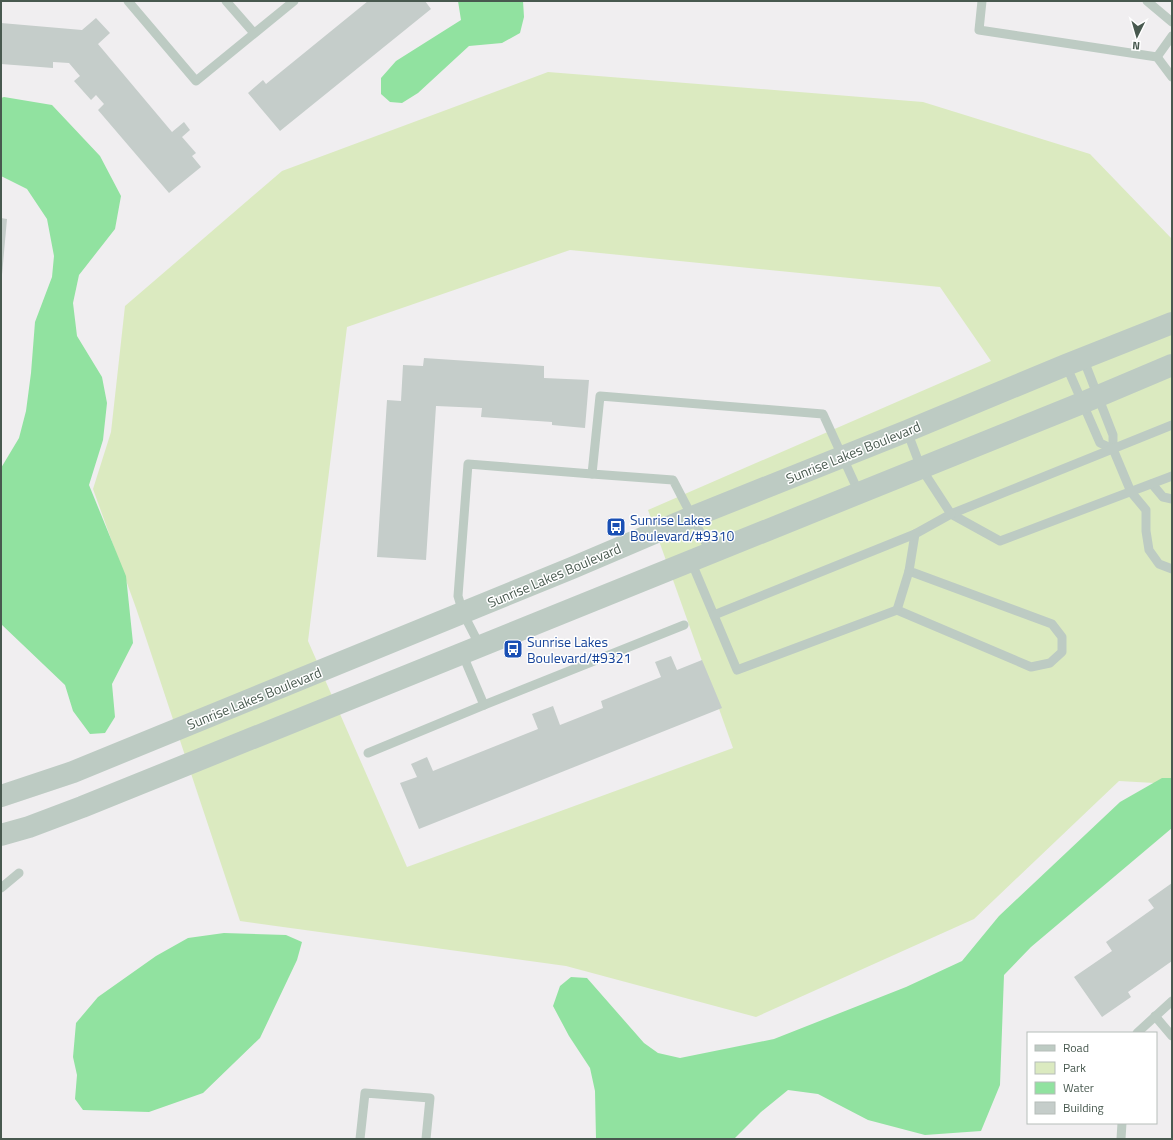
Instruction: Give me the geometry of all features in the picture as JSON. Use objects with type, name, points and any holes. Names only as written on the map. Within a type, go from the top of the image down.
[{"type":"street","name":"Sunrise Lakes Boulevard","points":[[1,796],[73,772],[463,613],[692,517],[906,431],[1074,361],[1172,323]]},
{"type":"street","points":[[1,835],[29,827],[82,807],[1172,366]]},
{"type":"lane","points":[[128,1],[196,80],[294,1]]},
{"type":"lane","points":[[226,1],[254,33]]},
{"type":"lane","points":[[982,1],[979,30],[1157,57],[1172,77]]},
{"type":"lane","points":[[1147,1],[1172,22]]},
{"type":"lane","points":[[1157,57],[1172,36]]},
{"type":"lane","points":[[1074,361],[1090,400],[1100,443],[1112,449]]},
{"type":"lane","points":[[1074,361],[1090,400],[1113,435],[1112,449],[1131,492],[1146,510],[1146,531],[1149,550],[1159,564],[1172,569]]},
{"type":"lane","points":[[592,474],[600,396],[823,414],[859,493]]},
{"type":"lane","points":[[714,615],[915,534],[952,514],[1172,425]]},
{"type":"lane","points":[[906,431],[921,468],[952,514],[1000,540],[1172,476]]},
{"type":"lane","points":[[484,705],[458,596],[468,464],[673,480],[711,552]]},
{"type":"lane","points":[[1152,484],[1163,497],[1172,499]]},
{"type":"lane","points":[[897,610],[909,571],[915,534]]},
{"type":"lane","points":[[691,561],[737,670],[897,610],[1031,667],[1050,663],[1062,652],[1062,637],[1052,624],[909,571]]},
{"type":"lane","points":[[368,753],[684,625]]},
{"type":"lane","points":[[1,888],[19,873]]},
{"type":"lane","points":[[1137,1032],[1172,1001]]},
{"type":"lane","points":[[1155,1016],[1172,1036]]},
{"type":"lane","points":[[360,1139],[365,1093],[430,1098],[426,1139]]},
{"type":"lane","points":[[1121,1139],[1122,1124]]},
{"type":"green space","points":[[548,72],[923,102],[1090,154],[1172,239],[1172,784],[1119,781],[974,919],[756,1017],[566,966],[240,921],[136,608],[93,489],[111,432],[125,306],[282,171]],"holes":[[[570,250],[940,287],[991,361],[648,510],[733,748],[407,867],[308,641],[347,327]]]},
{"type":"water","points":[[458,1],[523,1],[524,17],[520,33],[502,43],[469,46],[418,93],[402,103],[390,102],[381,94],[381,78],[396,61],[461,20]]},
{"type":"water","points":[[4,97],[52,105],[100,156],[121,196],[115,229],[79,275],[73,303],[77,336],[102,377],[107,403],[103,440],[89,485],[126,576],[133,643],[112,684],[115,717],[105,733],[90,734],[73,711],[65,685],[1,624],[1,468],[19,438],[26,411],[35,322],[52,277],[54,256],[47,219],[27,189],[1,176],[1,98]]},
{"type":"water","points":[[1162,778],[1172,778],[1172,828],[1031,947],[1004,975],[1000,1085],[981,1131],[925,1135],[868,1120],[818,1094],[788,1090],[761,1112],[734,1139],[596,1139],[595,1091],[590,1068],[569,1036],[553,1006],[560,986],[571,977],[587,978],[644,1043],[658,1053],[680,1058],[774,1039],[906,987],[962,961],[999,916],[1120,802]]},
{"type":"water","points":[[224,933],[286,935],[302,942],[297,960],[260,1038],[203,1093],[149,1112],[83,1110],[75,1099],[77,1075],[73,1057],[76,1023],[98,997],[156,956],[188,938]]},
{"type":"building","points":[[368,1],[425,1],[431,9],[280,131],[248,93],[263,80],[266,84]]},
{"type":"building","points":[[96,18],[110,33],[98,44],[172,132],[184,122],[190,130],[182,137],[196,153],[192,156],[201,167],[169,193],[98,110],[104,104],[96,95],[91,100],[74,81],[80,76],[69,63],[53,62],[53,68],[1,64],[1,23],[82,30]]},
{"type":"building","points":[[1,218],[7,219],[2,275],[1,274]]},
{"type":"building","points":[[424,358],[544,366],[544,378],[589,380],[585,428],[552,425],[552,422],[481,417],[482,408],[436,406],[426,560],[377,557],[387,400],[401,401],[403,365],[423,366]]},
{"type":"building","points":[[671,656],[677,670],[702,660],[722,708],[419,829],[400,783],[417,777],[411,764],[427,757],[433,771],[538,729],[532,714],[553,706],[560,725],[603,708],[601,701],[661,677],[655,662]]},
{"type":"building","points":[[1172,883],[1172,961],[1128,992],[1131,997],[1102,1017],[1074,977],[1112,951],[1106,942],[1154,908],[1148,900]]},
{"type":"place","name":"Sunrise Lakes Boulevard/#9310","points":[[616,527]]},
{"type":"place","name":"Sunrise Lakes Boulevard/#9321","points":[[513,649]]}]
